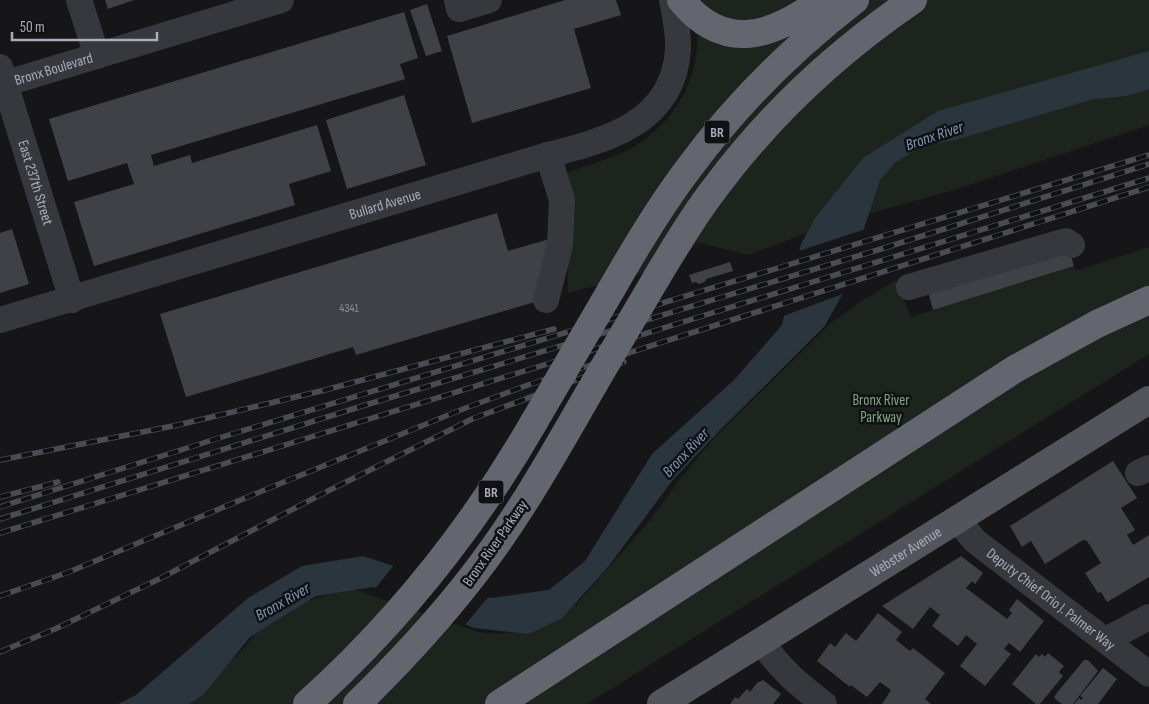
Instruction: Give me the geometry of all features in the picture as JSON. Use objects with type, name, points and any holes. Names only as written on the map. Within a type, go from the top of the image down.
[{"type":"highway","points":[[681,0],[706,24],[721,31],[753,34],[788,23],[822,0]]},
{"type":"highway","name":"BR","points":[[307,704],[349,665],[392,620],[444,558],[484,504],[667,199],[711,139],[759,85],[813,34],[855,0]]},
{"type":"highway","name":"Bronx River Parkway","points":[[358,704],[429,630],[473,576],[530,492],[700,209],[758,134],[782,108],[834,60],[913,0]]},
{"type":"highway","points":[[499,704],[1002,376],[1072,337],[1149,300]]},
{"type":"main road","name":"Webster Avenue","points":[[661,704],[1149,400]]},
{"type":"street","points":[[79,0],[97,56]]},
{"type":"street","name":"Bronx Boulevard","points":[[2,79],[97,56],[281,0]]},
{"type":"street","points":[[457,0],[459,9],[489,0]]},
{"type":"street","name":"Bullard Avenue","points":[[0,320],[72,300],[548,155],[594,144],[612,137],[641,119],[667,90],[676,63],[678,33],[672,0]]},
{"type":"street","name":"East 237th Street","points":[[2,79],[72,300]]},
{"type":"street","points":[[546,300],[560,245],[562,200],[548,155]]},
{"type":"street","points":[[909,287],[1066,241],[1072,245]]},
{"type":"street","name":"Deputy Chief Orio J. Palmer Way","points":[[957,519],[975,541],[1149,674]]},
{"type":"street","points":[[1106,640],[1149,617]]},
{"type":"street","points":[[761,641],[778,665],[824,704]]},
{"type":"green space","points":[[690,0],[1149,0],[1149,125],[954,190],[831,224],[748,255],[697,242],[682,263],[568,293],[567,173],[632,148],[661,126],[682,98],[694,66],[697,48],[696,22]]},
{"type":"green space","name":"Bronx River Parkway","points":[[1149,247],[1149,354],[587,704],[181,704],[242,651],[256,632],[306,602],[347,587],[478,632],[499,634],[538,628],[558,617],[579,601],[647,524],[680,479],[716,436],[831,323],[857,304],[896,280],[911,317],[1074,266],[1076,271]]},
{"type":"water","name":"Bronx River","points":[[1149,51],[1149,89],[1127,96],[1094,99],[955,140],[925,145],[896,162],[880,180],[842,295],[824,327],[721,429],[672,481],[608,567],[562,618],[529,634],[474,628],[373,587],[316,596],[250,637],[204,694],[189,704],[118,704],[136,695],[248,598],[302,566],[363,556],[491,598],[549,590],[585,561],[652,454],[734,380],[782,325],[801,244],[816,217],[863,158],[938,111]]},
{"type":"pier","points":[[866,229],[845,293],[781,317],[796,252]]},
{"type":"pier","points":[[395,564],[490,595],[464,626],[374,590]]},
{"type":"building","points":[[105,0],[134,0],[108,9]]},
{"type":"building","points":[[565,0],[616,0],[621,15],[574,29],[591,88],[472,123],[447,36]]},
{"type":"building","points":[[427,4],[442,51],[426,56],[410,10]]},
{"type":"building","points":[[404,12],[418,58],[400,64],[405,79],[151,155],[154,166],[190,155],[192,163],[317,125],[331,171],[289,184],[295,205],[94,266],[74,202],[134,184],[127,163],[68,181],[49,119]]},
{"type":"building","points":[[404,95],[426,165],[347,189],[326,120]]},
{"type":"building","points":[[497,213],[508,251],[553,238],[538,301],[356,355],[353,347],[186,397],[160,314]]},
{"type":"building","points":[[12,229],[29,284],[0,293],[0,233]]},
{"type":"building","points":[[1068,247],[1074,266],[933,310],[928,291]]},
{"type":"building","points":[[730,262],[733,271],[706,279],[705,282],[699,284],[696,282],[692,283],[689,275]]},
{"type":"building","points":[[1113,461],[1137,498],[1121,508],[1135,530],[1127,535],[1133,545],[1149,535],[1149,577],[1107,602],[1101,592],[1098,593],[1085,573],[1101,563],[1087,541],[1083,540],[1045,564],[1031,541],[1022,547],[1010,526]]},
{"type":"building","points":[[961,556],[983,573],[975,584],[972,581],[966,588],[1007,619],[1012,613],[1009,610],[1017,599],[1044,621],[1020,652],[1009,643],[1004,649],[1011,654],[985,686],[960,666],[977,644],[966,635],[958,646],[932,626],[940,615],[930,607],[913,629],[882,606]]},
{"type":"building","points":[[878,613],[902,632],[896,640],[910,651],[913,648],[945,673],[925,699],[931,704],[882,704],[891,690],[880,682],[867,697],[851,685],[850,687],[817,661],[830,643],[835,647],[846,633],[856,641]]},
{"type":"building","points":[[1048,653],[1064,666],[1059,672],[1063,676],[1040,704],[1036,704],[1012,684],[1036,654],[1039,657],[1042,654],[1045,657]]},
{"type":"building","points":[[1084,660],[1088,660],[1098,671],[1073,704],[1062,704],[1054,698],[1056,694]]},
{"type":"building","points":[[1103,668],[1117,679],[1098,704],[1074,704],[1079,698],[1081,700],[1083,698],[1080,696]]},
{"type":"building","points":[[763,680],[781,694],[773,704],[730,704],[735,697],[738,699],[747,689],[750,692],[757,683]]},
{"type":"railway","points":[[0,507],[219,438],[1149,155]]},
{"type":"railway","points":[[0,519],[359,407],[881,249],[1149,164]]},
{"type":"railway","points":[[0,533],[1149,178]]},
{"type":"railway","points":[[0,596],[69,572],[463,409],[528,385],[1149,187]]},
{"type":"railway","points":[[0,460],[178,425],[325,390],[554,329]]},
{"type":"railway","points":[[0,652],[55,629],[159,579],[472,419],[624,362]]},
{"type":"railway","points":[[0,497],[58,482]]}]
